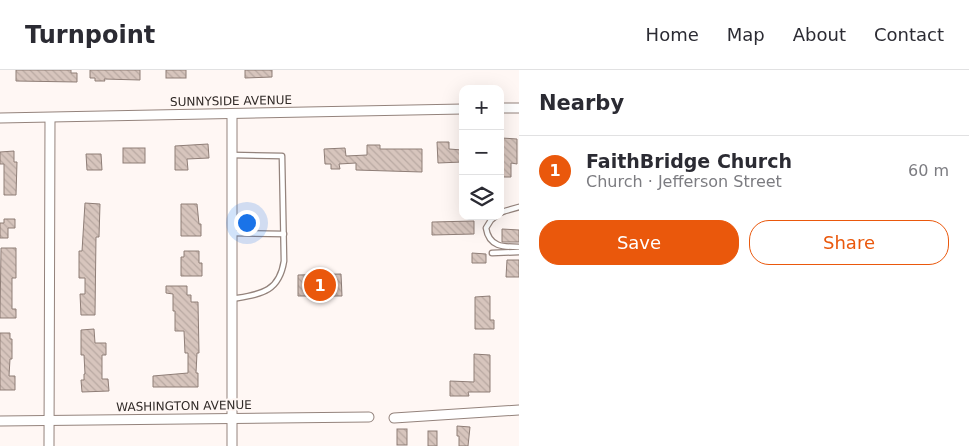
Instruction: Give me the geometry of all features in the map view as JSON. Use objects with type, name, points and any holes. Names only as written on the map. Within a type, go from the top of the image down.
[{"type":"street","points":[[504,108],[519,108]]},
{"type":"street","name":"SUNNYSIDE AVENUE","points":[[0,118],[459,109]]},
{"type":"street","points":[[232,114],[232,446]]},
{"type":"street","points":[[49,446],[50,118]]},
{"type":"street","points":[[394,418],[519,410]]},
{"type":"street","name":"WASHINGTON AVENUE","points":[[0,421],[369,417]]},
{"type":"lane","points":[[232,155],[282,156],[284,234],[282,275],[273,287],[252,296],[232,298]]},
{"type":"lane","points":[[504,210],[519,207]]},
{"type":"lane","points":[[490,220],[486,228],[489,239],[494,244],[504,247],[519,247]]},
{"type":"lane","points":[[232,233],[284,234]]},
{"type":"lane","points":[[492,253],[519,252]]},
{"type":"building","points":[[16,70],[71,70],[71,73],[77,73],[77,82],[16,81]]},
{"type":"building","points":[[90,70],[140,70],[140,80],[104,79],[105,81],[95,81],[95,78],[90,78]]},
{"type":"building","points":[[166,70],[186,70],[186,78],[166,78]]},
{"type":"building","points":[[245,70],[272,70],[272,77],[245,78]]},
{"type":"building","points":[[504,138],[517,139],[517,164],[511,163],[511,177],[504,177]]},
{"type":"building","points":[[437,142],[449,142],[449,149],[459,150],[459,162],[438,163]]},
{"type":"building","points":[[208,144],[209,158],[187,159],[188,170],[175,170],[175,146]]},
{"type":"building","points":[[367,145],[380,145],[380,149],[422,149],[422,172],[356,170],[356,163],[339,164],[340,169],[331,169],[331,164],[325,164],[324,149],[345,148],[346,156],[367,155]]},
{"type":"building","points":[[123,148],[145,148],[145,163],[123,163]]},
{"type":"building","points":[[14,151],[14,162],[17,162],[16,195],[4,195],[4,164],[0,164],[0,152]]},
{"type":"building","points":[[86,154],[101,154],[102,170],[87,170]]},
{"type":"building","points":[[85,203],[100,204],[99,237],[96,237],[95,315],[81,315],[80,294],[85,294],[85,278],[79,278],[79,251],[82,251]]},
{"type":"building","points":[[181,204],[197,204],[201,236],[181,236]]},
{"type":"building","points":[[4,219],[15,219],[15,228],[8,228],[8,238],[0,238],[0,223],[4,223]]},
{"type":"building","points":[[474,221],[474,234],[432,235],[432,222]]},
{"type":"building","points":[[502,229],[519,230],[519,242],[502,242]]},
{"type":"building","points":[[1,248],[16,248],[16,278],[12,278],[12,309],[16,309],[16,318],[0,318]]},
{"type":"building","points":[[184,251],[199,251],[199,263],[202,263],[202,276],[181,276],[181,257],[184,257]]},
{"type":"building","points":[[472,253],[486,254],[486,263],[472,263]]},
{"type":"building","points":[[507,260],[519,260],[519,277],[506,277]]},
{"type":"building","points":[[341,274],[342,296],[298,296],[298,275]]},
{"type":"building","points":[[166,286],[187,286],[187,295],[191,295],[191,302],[198,302],[199,353],[197,353],[196,373],[198,373],[198,387],[153,387],[153,376],[188,373],[188,353],[185,353],[184,331],[175,331],[173,294],[166,293]]},
{"type":"building","points":[[490,296],[490,320],[494,320],[494,329],[475,329],[475,297]]},
{"type":"building","points":[[94,329],[95,343],[106,343],[106,355],[102,355],[102,379],[108,379],[109,391],[82,392],[81,380],[84,380],[85,374],[84,355],[81,355],[81,330]]},
{"type":"building","points":[[0,333],[10,333],[10,339],[12,339],[12,359],[10,359],[9,376],[15,376],[15,390],[0,390]]},
{"type":"building","points":[[474,354],[490,355],[490,392],[468,392],[469,396],[450,396],[450,381],[474,382]]},
{"type":"building","points":[[457,426],[470,427],[468,446],[459,446]]},
{"type":"building","points":[[397,429],[407,429],[407,445],[397,445]]},
{"type":"building","points":[[428,431],[437,431],[437,446],[428,446]]},
{"type":"place","name":"FaithBridge Church","points":[[320,285]]}]
